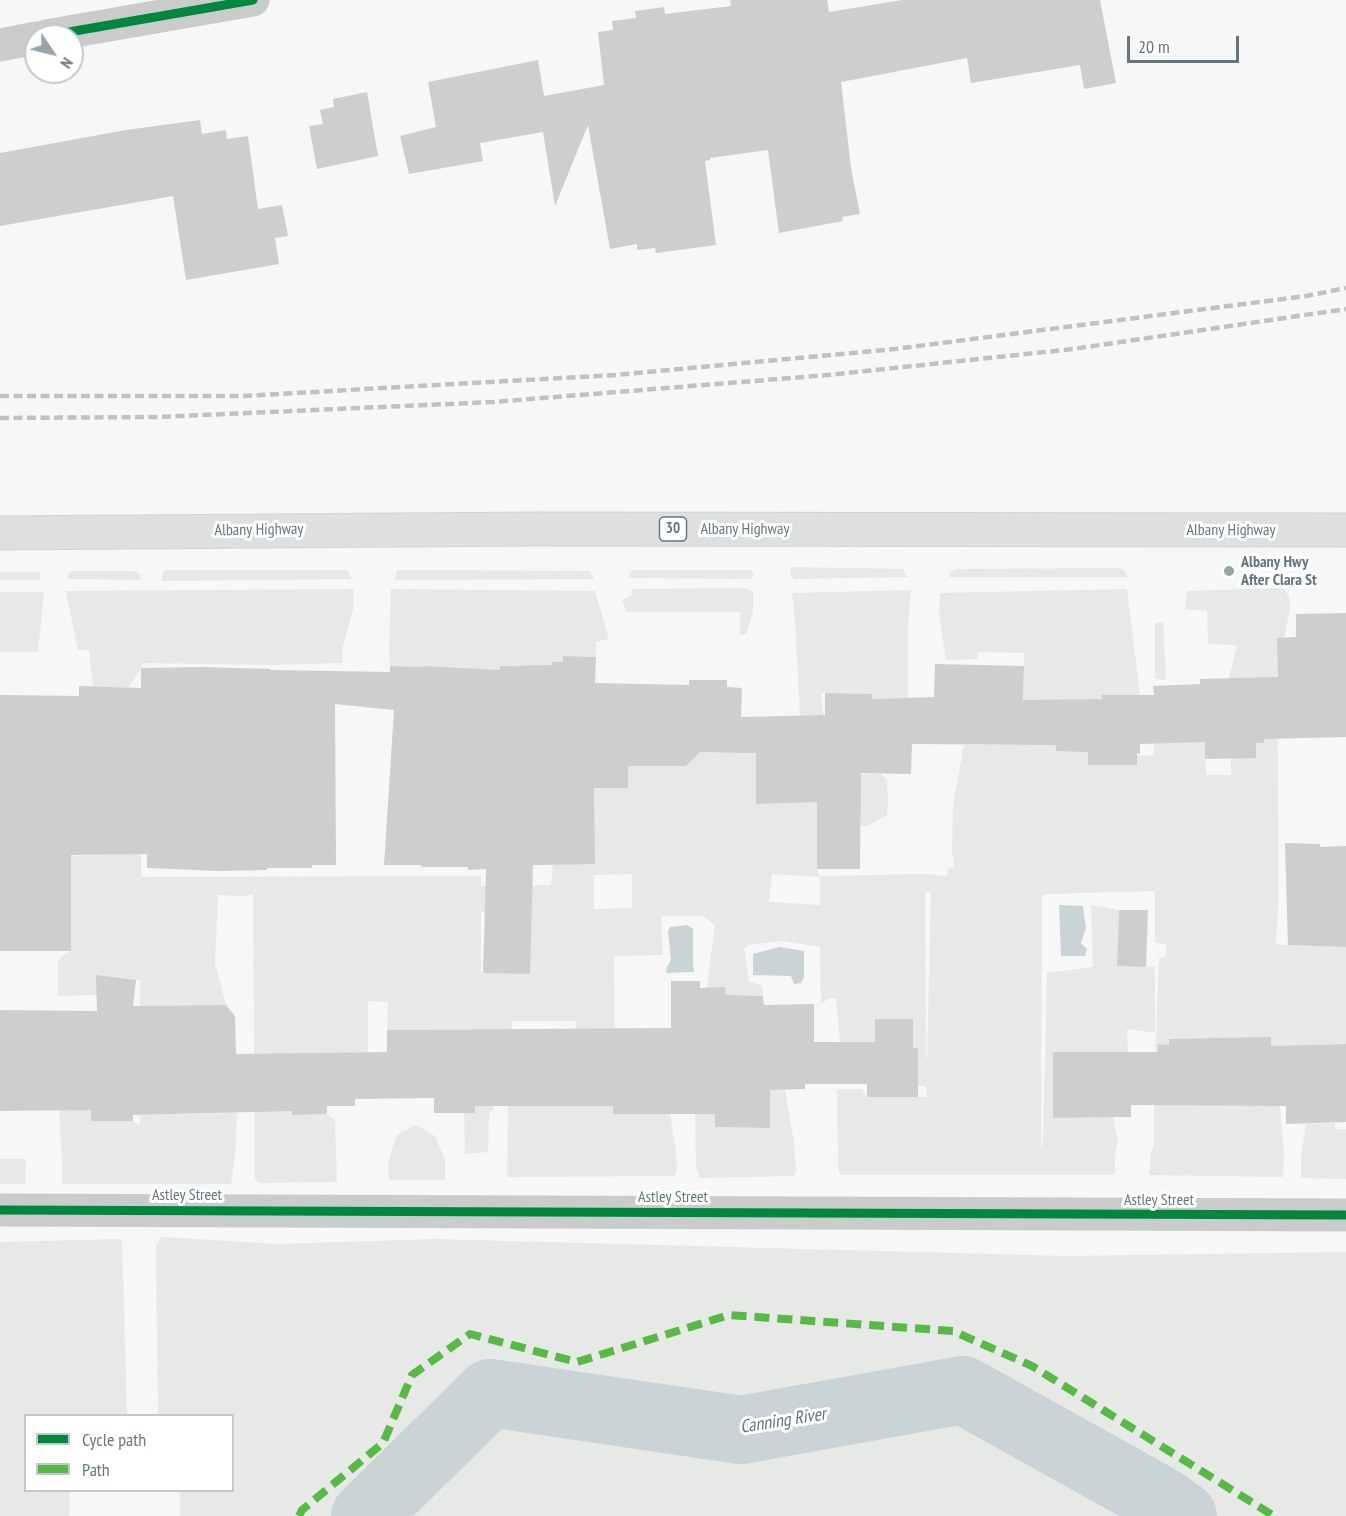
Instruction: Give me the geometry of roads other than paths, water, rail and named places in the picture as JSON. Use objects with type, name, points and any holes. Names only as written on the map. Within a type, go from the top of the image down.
[{"type":"highway","name":"Albany Highway","points":[[0,533],[510,529],[1346,530]]},
{"type":"street","points":[[84,29],[253,0]]},
{"type":"street","points":[[0,45],[24,40]]},
{"type":"street","name":"Astley Street","points":[[0,1210],[1346,1215]]},
{"type":"waterway","name":"Canning River","points":[[365,1516],[490,1393],[741,1430],[963,1390],[1162,1501],[1183,1516]]},
{"type":"railway","points":[[0,396],[242,396],[615,375],[895,349],[1306,296],[1346,288]]},
{"type":"railway","points":[[0,418],[158,417],[493,402],[828,375],[1073,349],[1346,309]]},
{"type":"place","name":"Albany Hwy After Clara St","points":[[1229,571]]}]
